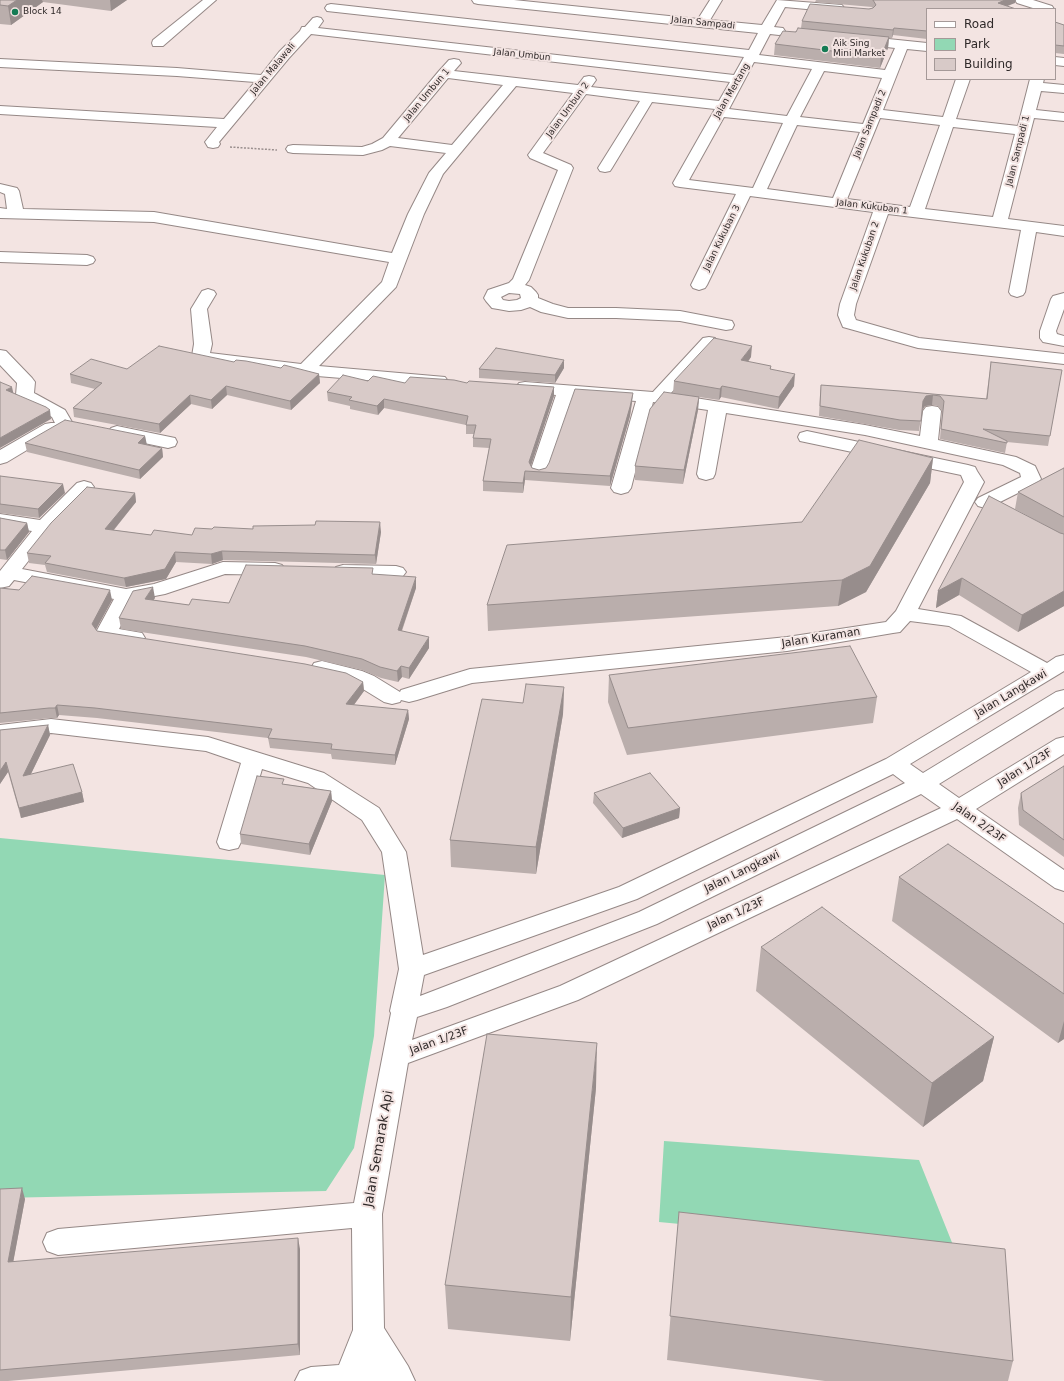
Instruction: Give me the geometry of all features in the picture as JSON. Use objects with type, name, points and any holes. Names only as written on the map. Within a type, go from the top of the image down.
[{"type":"street","points":[[158,43],[210,0]]},
{"type":"street","name":"Jalan Sampadi","points":[[478,0],[526,2],[582,11],[789,32]]},
{"type":"street","points":[[582,11],[591,0]]},
{"type":"street","points":[[702,24],[713,0]]},
{"type":"street","points":[[1045,0],[1054,8]]},
{"type":"street","points":[[783,1],[853,10]]},
{"type":"street","name":"Jalan Mertang","points":[[680,183],[783,1]]},
{"type":"street","points":[[1026,2],[1051,8]]},
{"type":"street","points":[[335,4],[537,31],[752,56],[890,75]]},
{"type":"street","name":"Jalan Malawali","points":[[213,144],[212,142],[284,55],[306,30],[335,4]]},
{"type":"street","points":[[522,46],[557,8]]},
{"type":"street","name":"Jalan Umbun","points":[[306,30],[466,49],[522,46],[601,64],[738,80]]},
{"type":"street","points":[[850,39],[926,47]]},
{"type":"street","name":"Jalan Sampadi 2","points":[[838,203],[902,45]]},
{"type":"street","name":"Jalan Umbun 1","points":[[388,141],[466,49]]},
{"type":"street","points":[[0,63],[177,72],[265,79]]},
{"type":"street","name":"Jalan Umbun 2","points":[[514,288],[521,280],[566,168],[535,155],[601,64]]},
{"type":"street","name":"Jalan Kukuban 3","points":[[700,285],[792,120],[820,66]]},
{"type":"street","points":[[444,74],[648,98],[792,120],[868,129]]},
{"type":"street","points":[[916,213],[964,80]]},
{"type":"street","points":[[305,370],[390,284],[398,259],[416,214],[436,173],[512,83]]},
{"type":"street","points":[[1036,83],[1064,89]]},
{"type":"street","name":"Jalan Sampadi 1","points":[[999,223],[1022,131],[1036,83]]},
{"type":"street","points":[[605,168],[648,98]]},
{"type":"street","points":[[0,110],[228,123]]},
{"type":"street","points":[[874,113],[1022,131]]},
{"type":"street","points":[[1027,113],[1064,117]]},
{"type":"street","points":[[293,149],[363,151],[377,147],[388,141],[456,150]]},
{"type":"street","name":"Jalan Kukuban 1","points":[[680,183],[1064,231]]},
{"type":"street","points":[[0,188],[12,191],[16,214]]},
{"type":"street","name":"Jalan Kukuban 2","points":[[882,208],[848,304],[846,315],[849,323],[918,343],[1064,359]]},
{"type":"street","points":[[0,213],[154,217],[398,259]]},
{"type":"street","points":[[1017,292],[1029,227]]},
{"type":"street","points":[[0,257],[87,260]]},
{"type":"street","points":[[529,300],[530,295],[528,292],[514,288],[498,290],[494,293],[492,298],[498,304],[509,306],[521,304],[529,300],[548,308],[568,313],[616,313],[680,316],[726,324]]},
{"type":"street","points":[[208,294],[199,309],[203,344],[193,355],[305,370],[375,377],[452,382]]},
{"type":"street","points":[[1064,298],[1059,299],[1048,331],[1049,338],[1064,341]]},
{"type":"street","points":[[621,488],[651,397],[709,342]]},
{"type":"street","points":[[0,355],[26,382],[25,395],[59,414],[70,423],[0,458]]},
{"type":"street","points":[[506,386],[651,397],[718,406],[881,443],[928,443],[1009,461],[1028,470],[1031,479],[976,498]]},
{"type":"street","points":[[539,472],[567,390]]},
{"type":"street","points":[[706,474],[718,406]]},
{"type":"street","points":[[928,443],[932,411]]},
{"type":"street","points":[[100,429],[168,442]]},
{"type":"street","name":"Jalan Kuraman","points":[[306,665],[354,676],[400,696],[470,676],[787,644],[893,627],[905,614],[976,498],[974,482],[968,471],[881,443],[807,437]]},
{"type":"street","points":[[4,579],[45,526],[84,486]]},
{"type":"street","points":[[976,498],[1005,512]]},
{"type":"street","points":[[0,520],[45,526]]},
{"type":"street","points":[[4,579],[126,595],[158,590],[223,568],[294,570]]},
{"type":"street","points":[[325,570],[396,572]]},
{"type":"street","points":[[126,595],[106,634],[152,641]]},
{"type":"street","points":[[905,614],[954,620],[1056,667]]},
{"type":"street","name":"Jalan Langkawi","points":[[412,969],[628,893],[894,764],[1056,667]]},
{"type":"street","name":"Jalan Langkawi","points":[[403,1011],[438,1000],[648,918],[922,784],[1064,697]]},
{"type":"street","points":[[0,732],[51,726],[208,744],[316,778],[372,814],[394,852],[412,969]]},
{"type":"street","name":"Jalan 1/23F","points":[[396,1057],[569,993],[959,809],[1064,744]]},
{"type":"street","points":[[229,842],[254,759]]},
{"type":"street","name":"Jalan 2/23F","points":[[894,764],[1064,882]]},
{"type":"street","name":"Jalan Semarak Api","points":[[350,1379],[369,1330],[368,1214],[403,1011],[412,969]]},
{"type":"street","points":[[58,1242],[368,1214]]},
{"type":"street","points":[[311,1381],[398,1378],[369,1330]]},
{"type":"path","points":[[213,144],[225,147],[272,151],[293,149]]},
{"type":"green space","points":[[0,838],[385,875],[374,1036],[354,1148],[326,1191],[0,1198]]},
{"type":"green space","points":[[664,1141],[919,1160],[955,1250],[659,1222]]},
{"type":"building","points":[[0,0],[17,0],[8,6],[0,5]]},
{"type":"building","points":[[873,0],[1005,0],[998,3],[1013,8],[926,8],[926,31],[894,28],[893,30],[802,21],[810,4],[869,9],[876,5]]},
{"type":"building","points":[[1056,22],[1064,25],[1064,46],[1056,45]]},
{"type":"building","points":[[798,28],[889,37],[881,57],[775,44],[783,31],[796,32]]},
{"type":"building","points":[[714,338],[752,346],[741,360],[771,366],[770,369],[795,374],[779,397],[722,386],[720,389],[674,381]]},
{"type":"building","points":[[159,346],[234,362],[236,360],[246,361],[281,368],[284,365],[319,374],[290,401],[226,386],[211,400],[190,395],[159,424],[73,408],[102,383],[70,374],[91,359],[127,369]]},
{"type":"building","points":[[496,348],[564,360],[555,375],[479,369]]},
{"type":"building","points":[[991,362],[1062,370],[1050,436],[983,429],[1007,441],[1007,443],[941,429],[944,401],[940,396],[933,395],[926,396],[923,401],[921,421],[900,420],[820,406],[821,385],[987,399]]},
{"type":"building","points":[[343,375],[368,381],[373,376],[405,383],[410,377],[454,380],[467,383],[469,381],[554,387],[529,462],[532,468],[539,470],[546,468],[549,463],[575,389],[633,393],[610,476],[525,471],[523,483],[483,481],[491,439],[473,438],[476,425],[466,425],[468,416],[384,399],[377,406],[349,400],[352,397],[327,392]]},
{"type":"building","points":[[0,382],[12,387],[6,390],[50,410],[0,438]]},
{"type":"building","points":[[664,392],[699,397],[684,470],[635,466],[650,409]]},
{"type":"building","points":[[65,420],[145,436],[138,443],[162,448],[139,470],[25,443]]},
{"type":"building","points":[[859,440],[933,458],[870,566],[842,580],[487,605],[507,545],[802,522]]},
{"type":"building","points":[[1064,468],[1064,517],[1018,492]]},
{"type":"building","points":[[0,476],[63,484],[38,509],[0,504]]},
{"type":"building","points":[[87,487],[135,493],[105,529],[151,535],[154,530],[192,535],[195,528],[212,529],[214,527],[253,529],[253,526],[315,525],[316,521],[380,522],[375,555],[222,551],[211,554],[175,552],[165,569],[124,578],[45,563],[51,556],[27,553],[51,523]]},
{"type":"building","points":[[989,496],[1064,534],[1064,591],[1022,615],[962,578],[938,591]]},
{"type":"building","points":[[0,518],[27,523],[5,550],[0,550]]},
{"type":"building","points":[[246,565],[373,568],[372,574],[416,577],[398,630],[429,637],[409,668],[401,666],[397,671],[380,667],[362,659],[305,646],[119,618],[133,591],[153,587],[145,599],[189,605],[192,599],[229,603]]},
{"type":"building","points":[[32,576],[110,590],[92,624],[97,631],[305,664],[346,673],[363,682],[346,704],[408,710],[395,755],[331,749],[332,744],[268,738],[272,729],[95,708],[57,705],[55,708],[0,713],[0,588],[19,590]]},
{"type":"building","points":[[850,646],[877,697],[628,728],[609,675]]},
{"type":"building","points":[[526,684],[564,687],[536,847],[450,840],[482,699],[523,703]]},
{"type":"building","points":[[48,725],[23,776],[73,764],[82,792],[19,808],[6,762],[0,771],[0,730]]},
{"type":"building","points":[[1064,766],[1064,840],[1023,810],[1021,793]]},
{"type":"building","points":[[650,773],[680,808],[623,828],[594,793]]},
{"type":"building","points":[[257,776],[284,779],[282,784],[331,791],[309,844],[240,834]]},
{"type":"building","points":[[948,844],[1064,924],[1064,994],[899,877]]},
{"type":"building","points":[[822,907],[994,1037],[932,1083],[761,947]]},
{"type":"building","points":[[487,1034],[597,1043],[571,1297],[445,1285]]},
{"type":"building","points":[[22,1188],[8,1262],[298,1238],[298,1344],[0,1370],[0,1189]]},
{"type":"building","points":[[679,1212],[1005,1249],[1013,1361],[670,1316]]},
{"type":"place","name":"Block 14","points":[[15,12]]},
{"type":"place","name":"Aik Sing Mini Market","points":[[825,49]]}]
